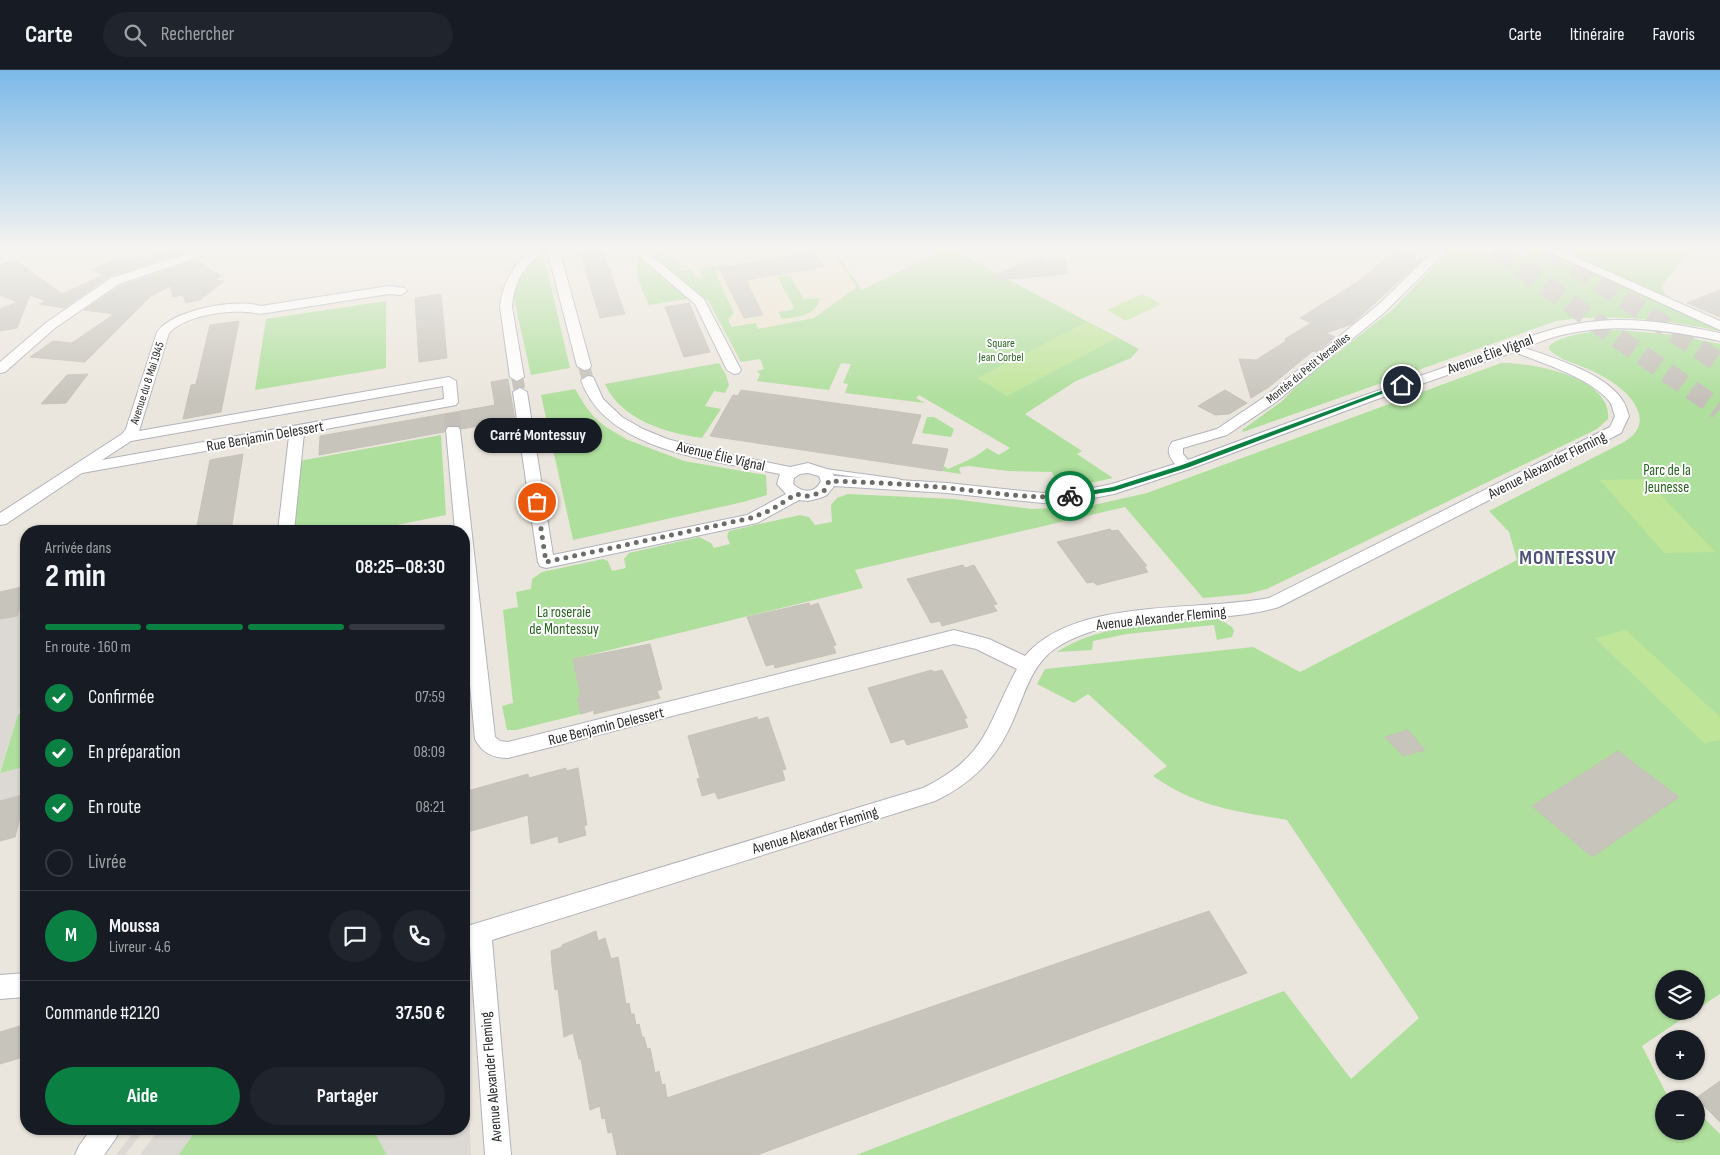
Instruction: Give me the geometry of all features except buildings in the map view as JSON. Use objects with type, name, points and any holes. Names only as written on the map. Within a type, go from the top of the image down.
[{"type":"street","points":[[0,369],[51,325],[88,300]]},
{"type":"street","name":"Avenue du 8 Mai 1945","points":[[0,520],[127,437],[133,429],[165,328],[194,314],[248,307],[260,310],[327,300]]},
{"type":"street","points":[[506,300],[546,562],[751,518],[771,510],[796,494]]},
{"type":"street","points":[[566,300],[584,366]]},
{"type":"street","points":[[697,300],[734,370]]},
{"type":"street","name":"Montée du Petit Versailles","points":[[1184,466],[1176,455],[1175,450],[1178,445],[1222,432],[1271,399],[1391,300]]},
{"type":"street","points":[[1661,300],[1720,326]]},
{"type":"street","name":"Avenue Élie Vignal","points":[[825,475],[1043,498],[1083,495],[1114,489],[1184,466],[1367,398],[1514,348],[1547,333],[1590,324],[1650,325],[1720,337]]},
{"type":"street","name":"Avenue Alexander Fleming","points":[[498,1155],[472,936],[928,795],[946,787],[968,771],[988,749],[999,731],[1027,666],[1050,644],[1066,634],[1097,624],[1193,612],[1257,607],[1288,597],[1616,430],[1623,422],[1620,406],[1602,387],[1575,372],[1514,348]]},
{"type":"street","name":"Avenue Élie Vignal","points":[[588,380],[593,394],[610,415],[644,434],[702,455],[791,472]]},
{"type":"street","name":"Rue Benjamin Delessert","points":[[127,437],[449,381],[463,525]]},
{"type":"street","name":"Rue Benjamin Delessert","points":[[80,469],[297,430],[452,415]]},
{"type":"street","points":[[287,525],[297,430]]},
{"type":"street","points":[[808,468],[825,475],[825,490],[807,496],[796,494],[787,488],[785,484],[787,476],[791,472],[808,468]]},
{"type":"street","name":"Rue Benjamin Delessert","points":[[470,592],[485,739],[490,746],[498,750],[508,750],[954,637],[980,642],[1027,666]]},
{"type":"street","points":[[0,987],[20,985]]},
{"type":"street","points":[[88,1155],[103,1135]]},
{"type":"shaded area","points":[[713,300],[858,300],[853,311],[733,344]]},
{"type":"shaded area","points":[[20,608],[20,708],[0,771],[0,619],[17,616]]},
{"type":"shaded area","points":[[20,768],[20,796],[0,801],[0,773]]},
{"type":"shaded area","points":[[131,1135],[140,1135],[125,1155],[116,1155]]},
{"type":"shaded area","points":[[155,1135],[193,1135],[178,1155],[140,1155]]},
{"type":"shaded area","points":[[376,1135],[470,1135],[471,1155],[387,1155]]},
{"type":"green space","points":[[514,300],[554,300],[570,368],[531,375]]},
{"type":"green space","name":"Square Jean Corbel","points":[[647,300],[683,300],[649,305]]},
{"type":"green space","name":"Square Jean Corbel","points":[[702,300],[728,300],[734,313],[728,319],[731,327],[756,323],[758,329],[814,318],[839,300],[1046,300],[1139,349],[1131,358],[1076,381],[1025,414],[1082,451],[1077,454],[1113,478],[1069,485],[1055,479],[1052,472],[1008,471],[969,466],[959,469],[961,474],[942,471],[944,466],[948,469],[987,448],[999,455],[1010,448],[919,395],[916,398],[925,403],[845,393],[848,384],[843,383],[851,364],[841,363],[829,390],[757,381],[760,374],[757,371],[764,369],[760,359],[741,362],[708,300]]},
{"type":"green space","points":[[790,300],[819,300],[815,309],[810,312],[782,319],[778,312],[792,310],[794,307]]},
{"type":"green space","points":[[1130,300],[1153,300],[1161,304],[1126,321],[1107,310]]},
{"type":"green space","points":[[1402,300],[1657,300],[1720,328],[1720,331],[1639,319],[1598,318],[1556,321],[1243,432],[1242,430],[1281,402],[1303,380],[1392,310]]},
{"type":"green space","points":[[386,301],[386,368],[255,390],[266,319]]},
{"type":"green space","points":[[1087,322],[1117,338],[1007,396],[977,378]]},
{"type":"green space","name":"Parc de la Jeunesse","points":[[1617,330],[1675,335],[1720,344],[1720,994],[1705,1004],[1705,970],[1655,970],[1655,1020],[1681,1020],[1666,1030],[1655,1030],[1655,1037],[1642,1046],[1655,1072],[1655,1080],[1659,1080],[1664,1090],[1655,1090],[1655,1140],[1705,1140],[1705,1119],[1720,1134],[1720,1155],[856,1155],[1284,991],[1351,1079],[1419,1018],[1287,820],[1233,810],[1185,795],[1153,776],[1167,766],[1088,694],[1074,703],[1037,684],[1045,669],[1253,647],[1300,672],[1517,560],[1509,532],[1489,511],[1624,442],[1631,437],[1638,427],[1640,419],[1636,406],[1624,391],[1599,374],[1560,358],[1549,349],[1549,346],[1563,338],[1591,332]]},
{"type":"green space","points":[[719,363],[729,385],[725,393],[714,391],[705,406],[721,409],[702,438],[674,433],[633,416],[612,396],[605,384]]},
{"type":"green space","name":"La roseraie de Montessuy","points":[[1501,363],[1531,365],[1549,369],[1584,383],[1598,392],[1606,404],[1608,419],[1597,429],[1267,589],[1247,594],[1203,598],[1125,507],[855,570],[863,588],[573,659],[580,692],[584,696],[577,698],[581,714],[516,730],[507,730],[502,706],[513,703],[503,610],[518,607],[516,592],[531,589],[532,579],[542,572],[603,559],[608,561],[612,571],[626,568],[624,559],[629,553],[699,537],[711,543],[714,548],[730,544],[727,536],[729,531],[800,515],[809,517],[815,525],[832,522],[831,505],[837,498],[848,494],[953,499],[1032,509],[1089,506],[1147,493]]},
{"type":"green space","points":[[575,389],[595,418],[628,440],[684,461],[766,475],[767,495],[573,540],[541,395]]},
{"type":"green space","points":[[927,417],[934,417],[954,429],[951,437],[922,433]]},
{"type":"green space","points":[[441,435],[446,515],[397,525],[293,525],[299,461]]},
{"type":"green space","points":[[1646,479],[1715,552],[1664,553],[1600,480]]},
{"type":"green space","points":[[1218,618],[1232,627],[1234,631],[1232,637],[1217,640],[1214,625],[1127,634],[1093,641],[1092,650],[1057,652],[1075,642],[1114,630],[1156,623]]},
{"type":"green space","points":[[1626,630],[1720,717],[1720,740],[1704,743],[1595,638]]},
{"type":"green space","points":[[18,714],[20,714],[20,768],[0,773]]},
{"type":"green space","points":[[193,1135],[376,1135],[387,1155],[178,1155]]},
{"type":"tunnel","points":[[1565,300],[1719,409]]},
{"type":"tunnel","points":[[1625,300],[1720,363]]},
{"type":"tunnel","points":[[584,366],[588,380]]},
{"type":"tunnel","points":[[517,377],[520,392]]},
{"type":"tunnel","points":[[452,413],[453,430]]},
{"type":"way so far","points":[[537,502],[546,562],[751,518],[771,510],[796,494],[807,496],[820,493],[825,490],[829,481],[946,488],[1043,498],[1070,496]]},
{"type":"place","name":"Carré Montessuy","points":[[537,502]]},
{"type":"district","name":"MONTESSUY","points":[[1568,557]]},
{"type":"route","points":[[1070,496],[1114,489],[1184,466],[1402,385]]}]
